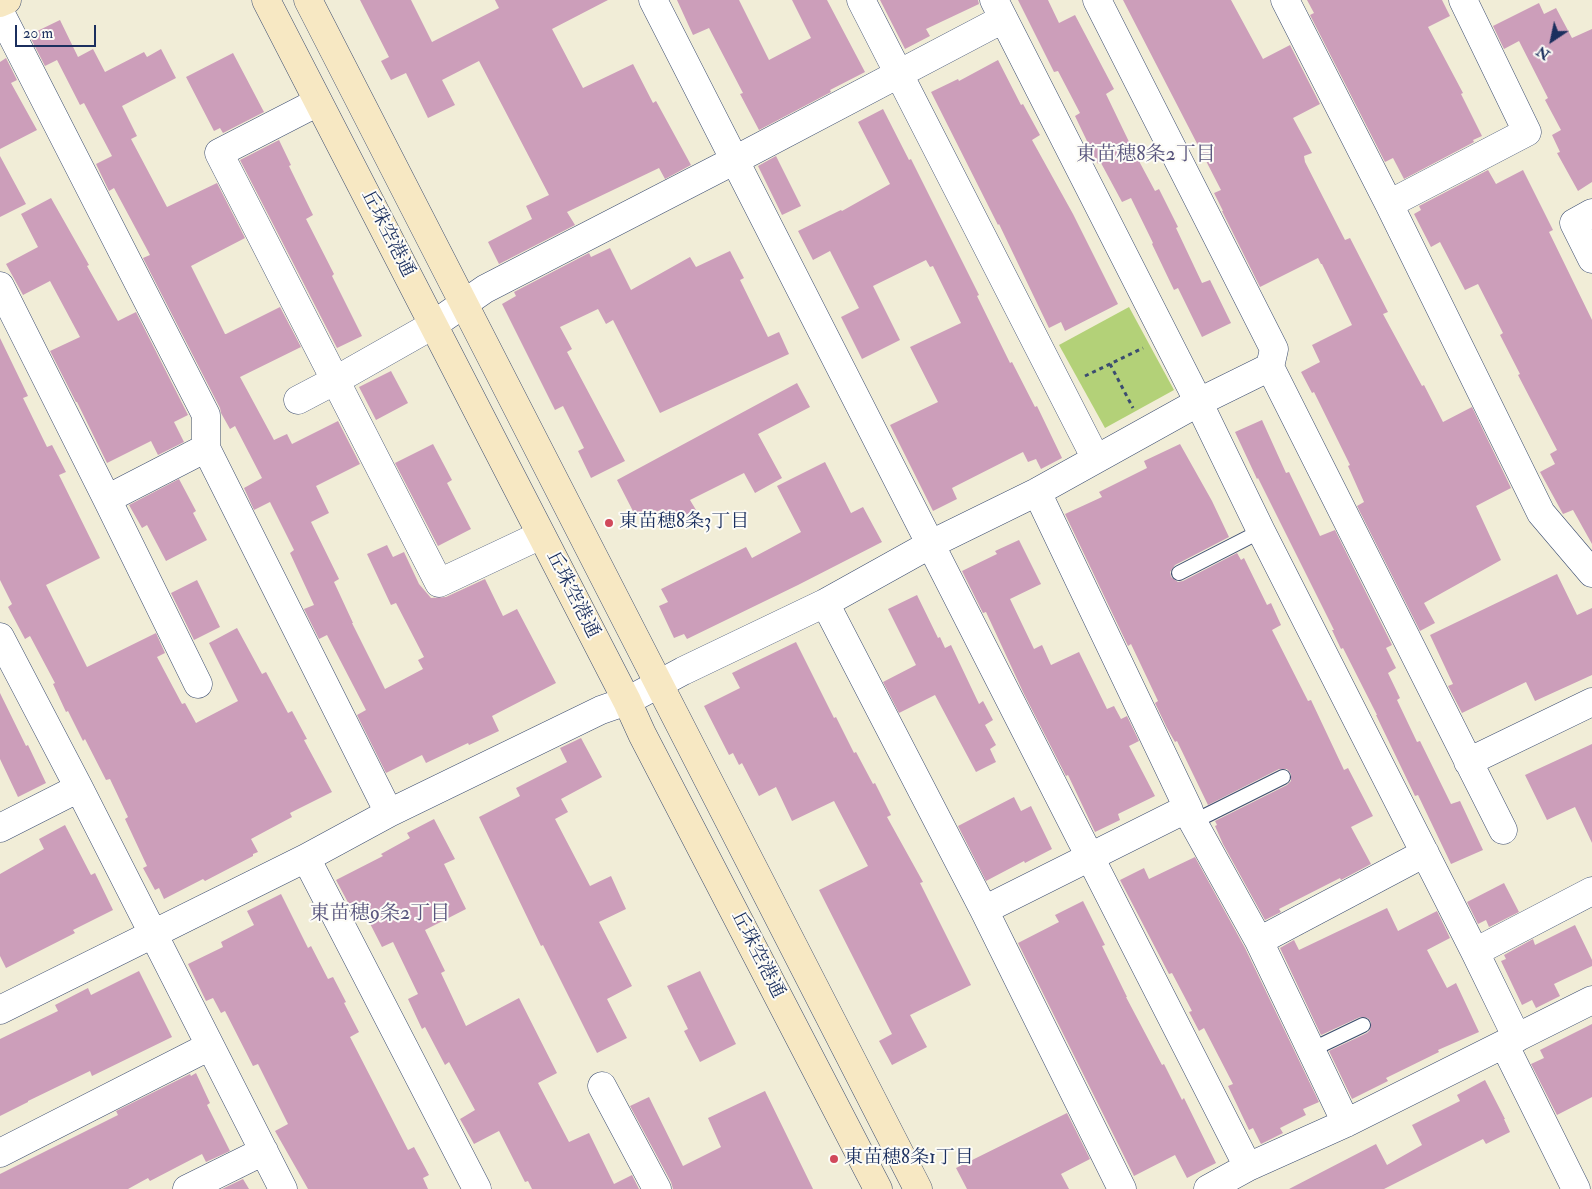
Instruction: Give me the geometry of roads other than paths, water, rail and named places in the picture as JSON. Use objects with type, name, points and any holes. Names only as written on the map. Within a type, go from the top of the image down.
[{"type":"main road","points":[[0,3],[7,0]]},
{"type":"main road","name":"丘珠空港通","points":[[266,0],[878,1189]]},
{"type":"main road","name":"丘珠空港通","points":[[308,0],[918,1189]]},
{"type":"street","points":[[653,0],[1248,1167]]},
{"type":"street","points":[[861,0],[1096,459]]},
{"type":"street","points":[[1097,0],[1274,349],[1270,367],[1503,830]]},
{"type":"street","points":[[1285,0],[1389,204],[1541,513],[1592,574]]},
{"type":"street","points":[[1389,204],[1527,132],[1472,3]]},
{"type":"street","points":[[298,400],[433,325],[485,289],[899,74],[999,9],[1475,952],[1572,1188]]},
{"type":"street","points":[[0,12],[206,416],[206,448],[389,813]]},
{"type":"street","points":[[318,102],[219,153],[439,583],[541,535]]},
{"type":"street","points":[[1592,213],[1574,223],[1592,259]]},
{"type":"street","points":[[0,286],[198,684]]},
{"type":"street","points":[[0,1010],[306,858],[389,813],[601,710],[627,701],[825,603],[931,544],[1037,492],[1199,402],[1270,367]]},
{"type":"street","points":[[107,499],[206,448]]},
{"type":"street","points":[[1037,492],[1190,815],[1260,940],[1310,1050],[1346,1123]]},
{"type":"street","points":[[825,603],[984,910],[1122,1189]]},
{"type":"street","points":[[3,651],[79,788],[283,1189]]},
{"type":"street","points":[[1468,762],[1592,702]]},
{"type":"street","points":[[0,828],[79,788]]},
{"type":"street","points":[[984,910],[1091,857],[1190,815]]},
{"type":"street","points":[[1260,940],[1425,853]]},
{"type":"street","points":[[306,858],[477,1189]]},
{"type":"street","points":[[1475,952],[1592,892]]},
{"type":"street","points":[[1209,1189],[1248,1167],[1346,1123],[1592,1000]]},
{"type":"street","points":[[0,1153],[210,1046]]},
{"type":"street","points":[[602,1086],[657,1189]]},
{"type":"street","points":[[187,1189],[264,1151]]},
{"type":"lane","points":[[1179,573],[1261,531]]},
{"type":"lane","points":[[1190,815],[1283,777]]},
{"type":"lane","points":[[1310,1050],[1363,1025]]},
{"type":"place","name":"東苗穂8条3丁目","points":[[609,523]]},
{"type":"place","name":"東苗穂8条1丁目","points":[[834,1159]]},
{"type":"district","name":"東苗穂8条2丁目","points":[[1146,156]]},
{"type":"district","name":"東苗穂9条2丁目","points":[[380,915]]}]
